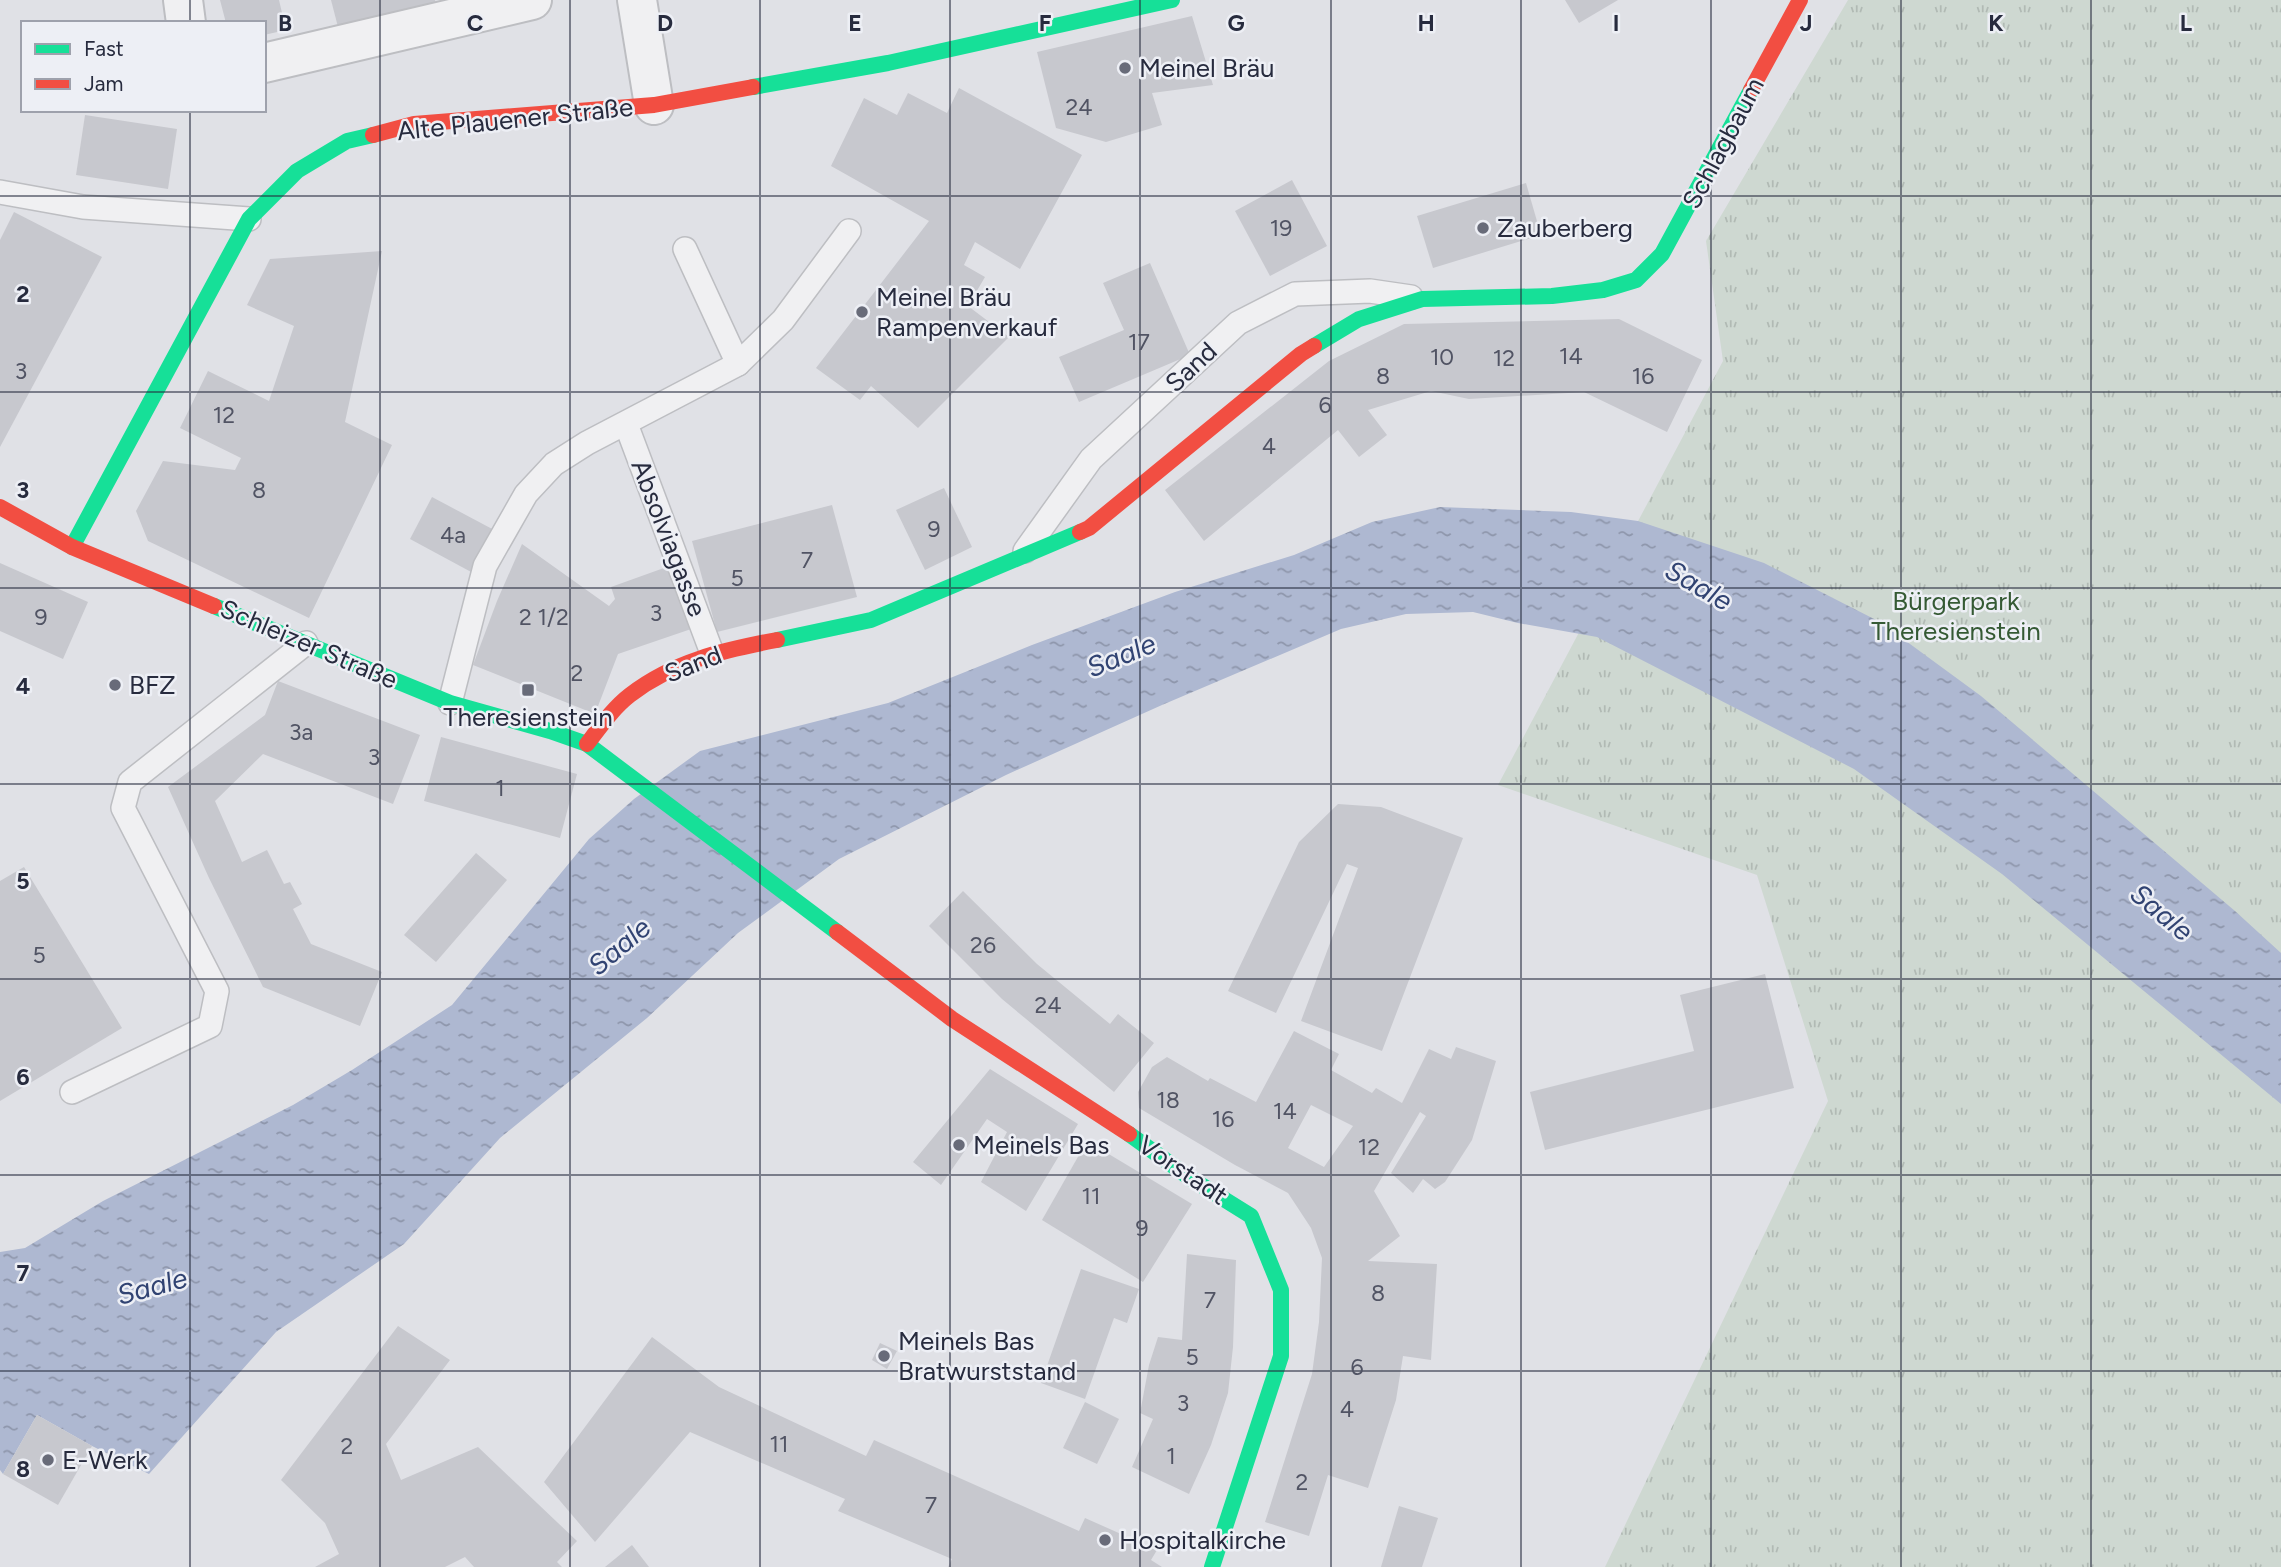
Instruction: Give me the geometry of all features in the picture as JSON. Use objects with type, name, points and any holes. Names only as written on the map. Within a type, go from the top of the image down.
[{"type":"street","points":[[183,0],[186,21]]},
{"type":"street","points":[[266,63],[532,0]]},
{"type":"street","points":[[637,0],[654,105]]},
{"type":"street","name":"Alte Plauener Straße","points":[[72,547],[249,219],[298,172],[348,141],[414,124],[654,105],[888,63],[1172,0]]},
{"type":"street","name":"Schlagbaum","points":[[1636,280],[1662,254],[1800,0]]},
{"type":"street","name":"Sand","points":[[587,744],[612,712],[630,695],[680,665],[712,653],[871,620],[1089,528],[1301,354],[1359,319],[1422,299],[1552,296],[1604,290],[1636,280]]},
{"type":"street","name":"Schleizer Straße","points":[[0,507],[72,547],[450,703],[587,744],[622,768]]},
{"type":"street","name":"Vorstadt","points":[[622,768],[952,1019],[1098,1112],[1190,1178],[1251,1216],[1281,1290],[1282,1356],[1220,1550],[1212,1567]]},
{"type":"lane","points":[[0,192],[83,207],[249,219]]},
{"type":"lane","name":"Absolviagasse","points":[[450,703],[485,566],[526,494],[554,464],[587,443],[738,364],[783,320],[849,231]]},
{"type":"lane","points":[[685,249],[738,364]]},
{"type":"lane","name":"Sand","points":[[1021,557],[1091,459],[1238,323],[1295,294],[1370,290],[1422,299]]},
{"type":"lane","name":"Absolviagasse","points":[[626,424],[712,653]]},
{"type":"lane","points":[[72,1092],[210,1026],[217,991],[123,808],[130,782],[306,643]]},
{"type":"green space","name":"Bürgerpark Theresienstein","points":[[1848,0],[2281,0],[2281,1567],[1605,1567],[1828,1101],[1757,875],[1498,785],[1723,361],[1706,241]]},
{"type":"water","name":"Saale","points":[[1440,507],[1571,512],[1638,521],[1764,563],[1880,622],[1981,696],[2281,953],[2281,1104],[2002,874],[1854,769],[1597,637],[1473,612],[1406,614],[1341,629],[1162,705],[1006,775],[839,859],[738,933],[647,1018],[500,1138],[404,1244],[276,1332],[149,1474],[37,1415],[3,1474],[0,1470],[0,1252],[25,1248],[103,1201],[293,1105],[452,1005],[589,839],[634,799],[700,751],[888,703],[1032,645],[1175,592],[1294,555],[1372,522]]},
{"type":"building","points":[[220,0],[279,0],[286,30],[266,35],[266,21],[225,21]]},
{"type":"building","points":[[331,0],[435,0],[436,4],[338,27]]},
{"type":"building","points":[[1565,0],[1618,0],[1579,23]]},
{"type":"building","name":"Meinel Bräu","points":[[1192,16],[1213,85],[1152,93],[1162,125],[1106,142],[1056,128],[1037,52]]},
{"type":"building","points":[[959,88],[1082,155],[1020,269],[975,242],[964,265],[985,277],[968,306],[1009,337],[918,428],[871,386],[860,400],[816,368],[929,221],[831,166],[864,98],[897,115],[908,93],[947,113]]},
{"type":"building","points":[[85,115],[177,129],[168,189],[76,175]]},
{"type":"building","points":[[1292,180],[1327,246],[1270,276],[1235,211]]},
{"type":"building","points":[[1526,183],[1541,235],[1433,268],[1417,216]]},
{"type":"building","points":[[14,212],[102,257],[0,447],[0,240]]},
{"type":"building","points":[[382,251],[345,422],[392,445],[309,618],[148,541],[136,511],[163,461],[235,470],[241,458],[180,428],[208,371],[269,401],[294,326],[247,305],[270,259]]},
{"type":"building","points":[[1150,263],[1190,355],[1079,402],[1059,357],[1124,330],[1103,283]]},
{"type":"building","points":[[1619,319],[1702,360],[1667,432],[1584,392],[1469,399],[1431,391],[1368,410],[1387,435],[1359,457],[1338,430],[1204,541],[1165,490],[1329,361],[1404,324]]},
{"type":"building","points":[[944,488],[972,547],[925,570],[896,510]]},
{"type":"building","points":[[432,497],[496,531],[473,573],[410,539]]},
{"type":"building","points":[[832,505],[857,597],[717,632],[692,541]]},
{"type":"building","points":[[522,544],[609,606],[615,599],[611,587],[675,564],[697,627],[618,654],[595,714],[473,665]]},
{"type":"building","points":[[0,563],[88,602],[63,659],[0,631]]},
{"type":"building","points":[[278,681],[420,735],[393,804],[263,754],[215,801],[242,862],[267,850],[284,884],[290,882],[302,904],[293,909],[311,944],[382,972],[360,1026],[263,987],[168,787],[265,715]]},
{"type":"building","points":[[441,737],[577,774],[560,838],[424,801]]},
{"type":"building","points":[[1338,804],[1381,807],[1463,838],[1382,1051],[1301,1021],[1358,868],[1347,864],[1276,1013],[1228,991],[1299,842]]},
{"type":"building","points":[[476,853],[507,880],[436,962],[404,935]]},
{"type":"building","points":[[24,867],[122,1028],[0,1101],[0,881]]},
{"type":"building","points":[[963,891],[1037,964],[1110,1024],[1118,1014],[1154,1043],[1114,1092],[1002,999],[929,926]]},
{"type":"building","points":[[1765,974],[1794,1088],[1545,1150],[1530,1092],[1694,1051],[1680,995]]},
{"type":"building","points":[[1294,1031],[1339,1054],[1331,1070],[1372,1093],[1376,1088],[1402,1103],[1429,1049],[1451,1059],[1456,1047],[1496,1061],[1472,1140],[1445,1182],[1435,1189],[1423,1179],[1413,1193],[1391,1173],[1426,1116],[1420,1112],[1374,1191],[1400,1236],[1368,1261],[1437,1264],[1431,1360],[1403,1356],[1396,1400],[1368,1488],[1328,1475],[1309,1536],[1265,1522],[1312,1374],[1319,1322],[1322,1258],[1311,1228],[1288,1193],[1139,1108],[1138,1092],[1152,1067],[1167,1057],[1208,1081],[1210,1078],[1256,1102]],"holes":[[[1311,1105],[1353,1126],[1324,1167],[1288,1148]]]},
{"type":"building","points":[[990,1069],[1078,1124],[1026,1211],[981,1182],[1007,1132],[987,1119],[941,1185],[913,1162]]},
{"type":"building","points":[[1087,1141],[1192,1204],[1143,1282],[1042,1220]]},
{"type":"building","points":[[1187,1254],[1236,1260],[1233,1347],[1228,1393],[1211,1445],[1189,1494],[1132,1467],[1153,1419],[1140,1413],[1149,1365],[1158,1337],[1182,1340]]},
{"type":"building","points":[[1081,1269],[1139,1289],[1127,1323],[1114,1318],[1085,1399],[1041,1383]]},
{"type":"building","points":[[398,1326],[450,1360],[386,1444],[401,1480],[478,1447],[577,1541],[557,1562],[562,1567],[474,1567],[465,1557],[445,1567],[315,1567],[339,1554],[325,1523],[281,1480]]},
{"type":"building","points":[[652,1337],[719,1387],[866,1456],[874,1440],[1079,1531],[1085,1518],[1157,1550],[1151,1560],[1162,1567],[948,1567],[952,1559],[838,1511],[845,1499],[690,1432],[595,1542],[544,1482]]},
{"type":"building","name":"Meinels Bas Bratwurststand","points":[[880,1343],[897,1351],[887,1369],[872,1360]]},
{"type":"building","points":[[1085,1402],[1119,1419],[1097,1464],[1063,1448]]},
{"type":"building","name":"E-Werk","points":[[37,1415],[92,1446],[58,1505],[3,1474]]},
{"type":"building","points":[[1399,1506],[1438,1518],[1422,1567],[1381,1567]]},
{"type":"building","points":[[632,1545],[649,1567],[605,1567]]},
{"type":"traffic: fast","points":[[753,87],[888,63],[1172,0]]},
{"type":"traffic: fast","points":[[1314,346],[1359,319],[1422,299],[1552,296],[1603,290],[1636,280],[1662,254],[1751,90]]},
{"type":"traffic: fast","points":[[72,547],[249,219],[297,171],[347,141],[373,135]]},
{"type":"traffic: fast","points":[[777,640],[871,620],[1080,532]]},
{"type":"traffic: fast","points":[[214,606],[450,703],[587,744],[837,932]]},
{"type":"traffic: fast","points":[[1129,1134],[1190,1178],[1251,1216],[1281,1290],[1281,1356],[1212,1567]]},
{"type":"traffic: jam","points":[[1751,90],[1800,0]]},
{"type":"traffic: jam","points":[[373,135],[414,124],[654,105],[753,87]]},
{"type":"traffic: jam","points":[[1080,532],[1089,528],[1314,346]]},
{"type":"traffic: jam","points":[[0,507],[72,547],[214,606]]},
{"type":"traffic: jam","points":[[587,744],[624,700],[664,673],[700,658],[777,640]]},
{"type":"traffic: jam","points":[[837,932],[952,1019],[1129,1134]]},
{"type":"place","name":"Meinel Bräu","points":[[1125,68]]},
{"type":"place","name":"Zauberberg","points":[[1483,228]]},
{"type":"place","name":"Meinel Bräu Rampenverkauf","points":[[862,312]]},
{"type":"place","name":"BFZ","points":[[115,685]]},
{"type":"place","name":"Theresienstein","points":[[528,690]]},
{"type":"place","name":"Meinels Bas","points":[[959,1145]]},
{"type":"place","name":"Meinels Bas Bratwurststand","points":[[884,1356]]},
{"type":"place","name":"E-Werk","points":[[48,1460]]},
{"type":"place","name":"Hospitalkirche","points":[[1105,1540]]}]
